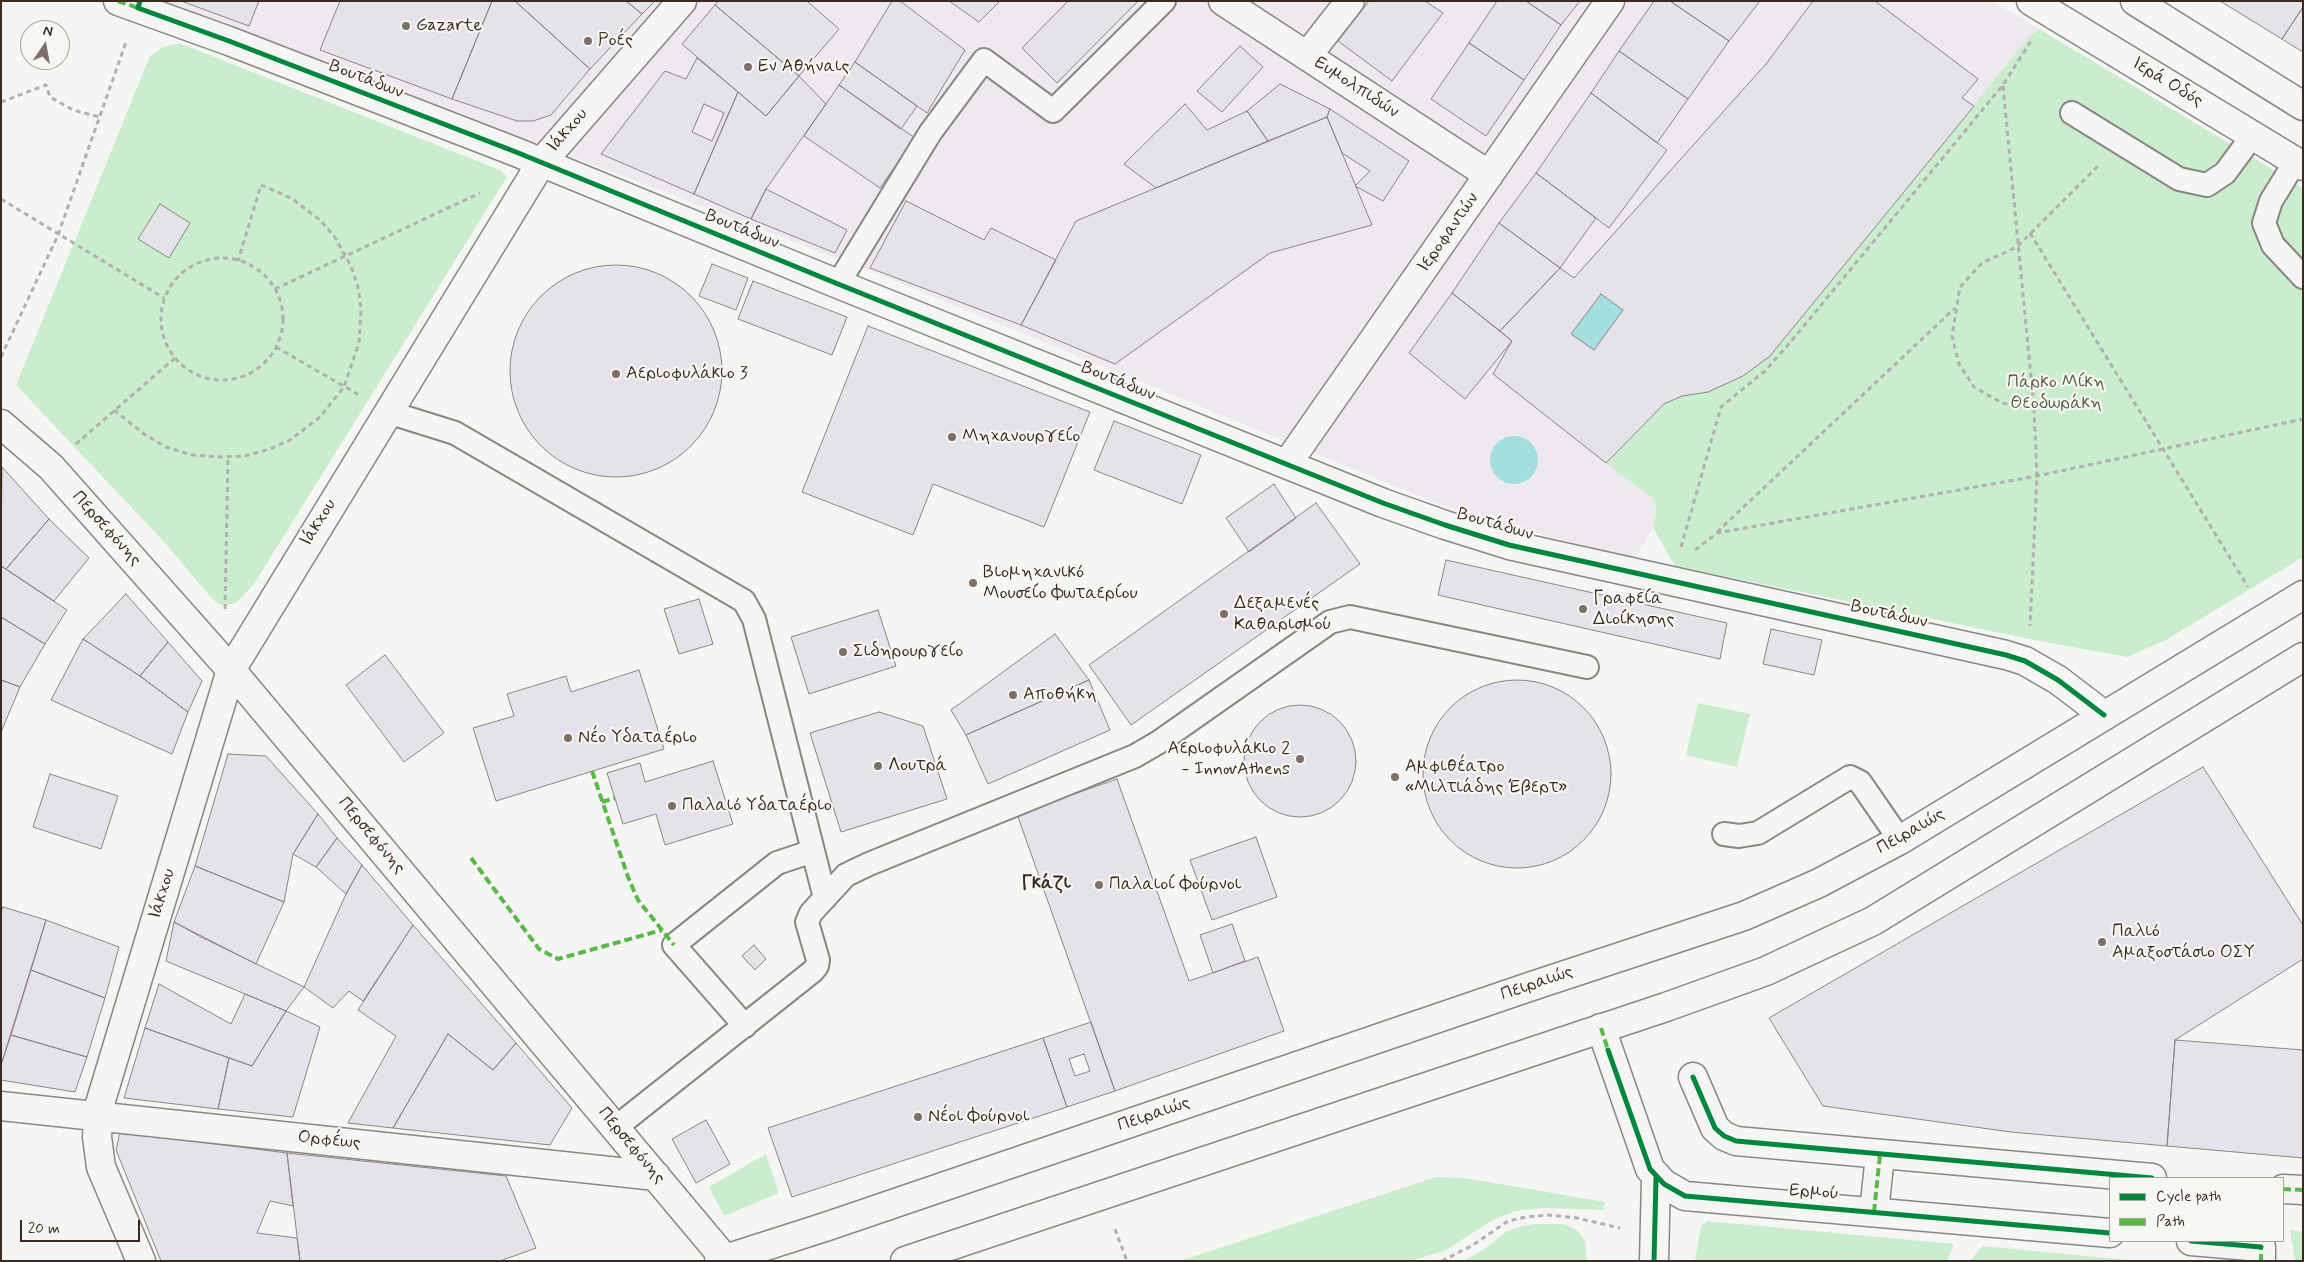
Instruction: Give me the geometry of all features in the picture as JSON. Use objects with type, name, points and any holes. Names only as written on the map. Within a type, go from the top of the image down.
[{"type":"street","name":"Ιάκχου","points":[[141,1261],[101,1167],[97,1137],[99,1107],[231,670],[541,163],[682,1]]},
{"type":"street","name":"Ευμολπιδών","points":[[1223,1],[1489,175]]},
{"type":"street","points":[[1306,56],[1350,1]]},
{"type":"street","name":"Ιεροφαντών","points":[[1287,464],[1610,1]]},
{"type":"street","points":[[2135,1],[2303,106]]},
{"type":"street","name":"Βουτάδων","points":[[132,3],[541,163],[1287,464],[1445,525],[1500,542],[1673,573],[2006,655],[2025,661],[2058,680],[2104,715]]},
{"type":"street","name":"Ιερά Οδός","points":[[2041,7],[2299,164]]},
{"type":"street","name":"Περσεφόνης","points":[[1,424],[51,467],[231,670],[656,1176],[724,1260]]},
{"type":"street","name":"Πειραιώς","points":[[724,1260],[1744,916],[1819,883],[1900,840],[2303,595]]},
{"type":"street","points":[[906,1261],[1710,992],[1766,971],[1873,921],[2303,657]]},
{"type":"street","points":[[1601,1028],[1650,1169],[1656,1178],[1655,1248]]},
{"type":"street","points":[[1693,1077],[1715,1128],[1724,1136],[1736,1141],[2140,1177]]},
{"type":"street","name":"Ορφέως","points":[[1,1106],[656,1176]]},
{"type":"street","points":[[1874,1212],[1880,1155]]},
{"type":"street","name":"Ερμού","points":[[1656,1178],[1674,1190],[1696,1198],[2109,1233]]},
{"type":"street","points":[[2284,1189],[2303,1190]]},
{"type":"street","points":[[2196,1242],[2261,1254]]},
{"type":"lane","points":[[838,284],[930,133],[984,60],[1053,111],[1164,1]]},
{"type":"lane","points":[[2072,113],[2179,179],[2207,185],[2226,173],[2253,135]]},
{"type":"lane","points":[[2299,164],[2271,201],[2264,222],[2273,245],[2303,277]]},
{"type":"lane","points":[[388,412],[455,434],[744,601],[754,619],[825,898]]},
{"type":"lane","points":[[615,1128],[745,1026],[817,966],[818,960],[807,922],[811,913],[846,876],[856,869],[1135,756],[1336,619],[1350,617],[1587,667]]},
{"type":"lane","points":[[1724,834],[1740,836],[1758,833],[1850,777],[1860,782],[1900,840]]},
{"type":"lane","points":[[745,1026],[674,944],[777,864],[813,851]]},
{"type":"path","points":[[1,357],[58,235],[100,117],[132,3]]},
{"type":"path","points":[[1673,573],[1721,407],[1766,370],[2003,85],[2041,7]]},
{"type":"path","points":[[1,102],[46,85],[50,97],[73,110],[100,117]]},
{"type":"path","points":[[2003,85],[2034,409],[2037,476],[2030,639],[2025,661]]},
{"type":"path","points":[[2034,409],[2002,403],[1974,387],[1958,364],[1952,336],[1955,308],[1960,287],[1982,264],[2017,247],[2122,143]]},
{"type":"path","points":[[114,410],[144,434],[166,446],[192,455],[228,458],[245,456],[270,449],[290,440],[320,417],[344,387],[360,343],[361,309],[358,287],[351,266],[334,236],[320,220],[292,198],[261,185],[238,261]]},
{"type":"path","points":[[275,290],[488,189]]},
{"type":"path","points":[[1,199],[164,298]]},
{"type":"path","points":[[2030,233],[2165,448],[2265,618]]},
{"type":"path","points":[[212,258],[238,261],[251,265],[266,277],[275,290],[283,313],[282,330],[276,347],[263,364],[252,372],[222,380],[197,375],[175,358],[166,343],[161,322],[161,309],[164,298],[173,282],[196,264],[212,258]]},
{"type":"path","points":[[1673,573],[1955,308]]},
{"type":"path","points":[[276,347],[388,412]]},
{"type":"path","points":[[51,467],[175,358]]},
{"type":"path","points":[[1717,533],[2037,476],[2303,420]]},
{"type":"path","points":[[225,614],[228,458]]},
{"type":"path","points":[[1442,1261],[1473,1245],[1508,1221],[1548,1215],[1577,1218],[1655,1248]]},
{"type":"shaded area","points":[[160,1],[1991,1],[2039,29],[2028,38],[1770,356],[1606,462],[1655,500],[1656,511],[1653,528],[1634,559],[1491,521],[1431,501],[878,274],[316,58]]},
{"type":"green space","name":"Πάρκο Μίκη Θεοδωράκη","points":[[2039,29],[2303,188],[2303,557],[2166,640],[2127,657],[1675,566],[1653,528],[1656,512],[1655,500],[1606,463],[1664,404],[1770,356],[2028,38]]},
{"type":"green space","points":[[179,43],[500,170],[507,177],[254,584],[237,602],[225,606],[217,603],[208,594],[166,544],[16,385],[150,56],[163,47]]},
{"type":"green space","points":[[1698,703],[1750,714],[1737,767],[1686,755]]},
{"type":"green space","points":[[766,1154],[779,1193],[724,1216],[709,1187]]},
{"type":"green space","points":[[1436,1177],[1465,1178],[1605,1202],[1603,1210],[1543,1208],[1516,1211],[1493,1220],[1444,1251],[1410,1261],[1180,1261]]},
{"type":"green space","points":[[1707,1221],[1954,1244],[1947,1261],[1695,1261],[1701,1226]]},
{"type":"green space","points":[[1534,1224],[1564,1224],[1577,1230],[1585,1241],[1587,1261],[1463,1261],[1483,1250],[1506,1232]]},
{"type":"green space","points":[[2290,1230],[2303,1232],[2303,1261],[2295,1261]]},
{"type":"green space","points":[[1982,1246],[2139,1261],[1970,1261]]},
{"type":"water","points":[[1601,294],[1623,310],[1594,350],[1571,334]]},
{"type":"water","points":[[1509,436],[1519,436],[1528,440],[1534,446],[1537,451],[1537,469],[1528,480],[1519,484],[1509,484],[1500,480],[1494,474],[1490,465],[1490,455],[1494,446],[1500,440]]},
{"type":"building","points":[[181,1],[259,1],[249,26]]},
{"type":"building","name":"Gazarte","points":[[340,1],[492,1],[452,99],[320,50]]},
{"type":"building","points":[[492,1],[515,1],[590,69],[551,115],[533,121],[517,121],[452,99]]},
{"type":"building","name":"Ροές","points":[[515,1],[626,1],[642,14],[590,69]]},
{"type":"building","points":[[626,1],[655,1],[642,14]]},
{"type":"building","points":[[718,1],[807,1],[839,29],[799,76],[715,5]]},
{"type":"building","points":[[892,1],[900,1],[965,50],[927,113],[855,62]]},
{"type":"building","points":[[949,1],[1000,1],[979,22]]},
{"type":"building","points":[[1068,1],[1138,1],[1057,83],[1022,48]]},
{"type":"building","points":[[1369,1],[1425,1],[1443,13],[1392,81],[1338,41]]},
{"type":"building","points":[[1497,1],[1526,1],[1561,25],[1524,80],[1469,43]]},
{"type":"building","points":[[1526,1],[1580,1],[1561,25]]},
{"type":"building","points":[[1654,1],[1670,1],[1729,41],[1688,99],[1619,51]]},
{"type":"building","points":[[1670,1],[1760,1],[1729,41]]},
{"type":"building","points":[[1813,1],[1875,1],[1978,79],[1962,98],[1974,106],[1770,356],[1743,376],[1708,392],[1682,396],[1664,404],[1606,463],[1493,374],[1512,341],[1500,331],[1560,268],[1574,278],[1766,64]],"holes":[[[1601,294],[1623,310],[1594,350],[1571,334]]]},
{"type":"building","points":[[2220,1],[2303,1],[2303,7],[2282,39]]},
{"type":"building","name":"Εν Αθήναις","points":[[715,5],[799,76],[766,116],[682,44]]},
{"type":"building","points":[[2303,7],[2303,52],[2282,39]]},
{"type":"building","points":[[1469,43],[1524,80],[1486,136],[1431,99]]},
{"type":"building","points":[[1240,46],[1263,67],[1222,112],[1197,91]]},
{"type":"building","points":[[1619,51],[1688,99],[1657,143],[1591,93]]},
{"type":"building","points":[[697,58],[738,92],[694,194],[601,154],[665,71],[686,79]],"holes":[[[704,104],[724,113],[712,141],[692,132]]]},
{"type":"building","points":[[855,62],[917,106],[901,129],[839,85]]},
{"type":"building","points":[[799,76],[826,104],[766,189],[751,219],[694,194],[738,92],[766,116]]},
{"type":"building","points":[[1280,84],[1330,109],[1327,117],[1268,141],[1247,111]]},
{"type":"building","points":[[839,85],[915,138],[880,188],[804,136]]},
{"type":"building","points":[[1591,93],[1667,150],[1609,228],[1536,173]]},
{"type":"building","points":[[1185,104],[1207,130],[1247,111],[1268,141],[1156,188],[1124,164]]},
{"type":"building","points":[[1330,109],[1409,161],[1383,201],[1355,186],[1370,171],[1342,153],[1327,117]]},
{"type":"building","points":[[1327,117],[1372,225],[1270,253],[1115,364],[1021,325],[1076,221]]},
{"type":"building","points":[[1536,173],[1596,218],[1560,268],[1499,223]]},
{"type":"building","points":[[766,189],[847,230],[835,253],[751,219]]},
{"type":"building","points":[[906,201],[984,240],[991,228],[1056,260],[1021,325],[870,268]]},
{"type":"building","points":[[160,204],[190,223],[169,258],[138,239]]},
{"type":"building","points":[[1499,223],[1560,268],[1500,331],[1452,293]]},
{"type":"building","points":[[712,264],[748,278],[736,310],[699,296]]},
{"type":"building","name":"Αεριοφυλάκιο 3","points":[[616,265],[647,270],[675,283],[691,296],[704,312],[717,340],[722,371],[717,402],[704,430],[691,446],[675,459],[647,472],[616,477],[585,472],[557,459],[541,446],[528,430],[515,402],[510,371],[515,340],[528,312],[541,296],[557,283],[585,270]]},
{"type":"building","points":[[753,281],[847,317],[832,355],[738,319]]},
{"type":"building","points":[[1452,293],[1512,341],[1465,399],[1409,353]]},
{"type":"building","name":"Μηχανουργείο","points":[[868,326],[1090,412],[1044,527],[933,484],[913,535],[802,492]]},
{"type":"building","points":[[1114,421],[1201,455],[1182,504],[1094,470]]},
{"type":"building","points":[[2,467],[49,519],[6,569],[1,566]]},
{"type":"building","points":[[1274,484],[1296,518],[1249,552],[1226,518]]},
{"type":"building","name":"Δεξαμενές Καθαρισμού","points":[[1316,503],[1360,564],[1131,725],[1089,665]]},
{"type":"building","points":[[49,519],[89,558],[54,601],[6,569]]},
{"type":"building","name":"Γραφεία Διοίκησης","points":[[1446,560],[1727,623],[1720,659],[1438,595]]},
{"type":"building","points":[[1,566],[67,610],[45,644],[1,617]]},
{"type":"building","points":[[126,594],[168,642],[140,676],[83,639]]},
{"type":"building","points":[[699,599],[713,644],[679,654],[664,609]]},
{"type":"building","name":"Σιδηρουργείο","points":[[878,610],[896,666],[809,694],[791,637]]},
{"type":"building","points":[[1,617],[45,644],[20,687],[1,680]]},
{"type":"building","points":[[1771,629],[1822,640],[1814,675],[1763,664]]},
{"type":"building","name":"Αποθήκη","points":[[1055,634],[1089,680],[966,735],[951,710]]},
{"type":"building","points":[[83,639],[140,676],[188,712],[172,754],[51,700]]},
{"type":"building","points":[[168,642],[202,681],[188,712],[140,676]]},
{"type":"building","points":[[385,655],[444,733],[404,762],[346,685]]},
{"type":"building","name":"Νέο Υδαταέριο","points":[[639,670],[664,749],[496,801],[473,728],[514,716],[507,694],[566,676],[571,692]]},
{"type":"building","points":[[1,680],[20,687],[1,732]]},
{"type":"building","points":[[1089,680],[1110,730],[988,784],[966,735]]},
{"type":"building","points":[[1517,680],[1553,687],[1577,701],[1590,714],[1604,738],[1611,774],[1604,810],[1590,834],[1577,847],[1553,861],[1517,868],[1481,861],[1457,847],[1444,834],[1430,810],[1423,774],[1430,738],[1444,714],[1457,701],[1481,687]]},
{"type":"building","name":"Αεριοφυλάκιο 2 - InnovAthens","points":[[1300,705],[1322,709],[1340,721],[1352,739],[1356,761],[1352,783],[1340,801],[1322,813],[1300,817],[1278,813],[1260,801],[1248,783],[1244,761],[1248,739],[1260,721],[1278,709]]},
{"type":"building","name":"Λουτρά","points":[[879,712],[923,726],[947,799],[841,832],[810,733]]},
{"type":"building","points":[[228,754],[266,756],[318,814],[293,854],[284,902],[195,866]]},
{"type":"building","name":"Παλαιό Υδαταέριο","points":[[713,761],[733,824],[665,845],[656,814],[623,824],[607,773],[640,763],[645,782]]},
{"type":"building","name":"Παλιό Αμαξοστάσιο ΟΣΥ","points":[[2203,767],[2303,925],[2303,959],[2175,1040],[2167,1146],[2011,1132],[1823,1106],[1769,1018]]},
{"type":"building","points":[[50,774],[118,796],[101,849],[33,827]]},
{"type":"building","name":"Παλαιοί Φούρνοι","points":[[1117,779],[1189,981],[1258,957],[1284,1031],[1115,1091],[1017,814]]},
{"type":"building","points":[[318,814],[337,838],[316,867],[293,854]]},
{"type":"building","points":[[1256,837],[1277,897],[1212,920],[1190,860]]},
{"type":"building","points":[[337,838],[362,865],[346,894],[316,867]]},
{"type":"building","points":[[362,865],[413,925],[363,1001],[349,991],[333,1008],[304,987],[346,894]]},
{"type":"building","points":[[195,866],[284,902],[256,964],[174,922]]},
{"type":"building","points":[[3,907],[46,920],[1,1065],[1,912]]},
{"type":"building","points":[[46,920],[119,947],[105,998],[31,970]]},
{"type":"building","points":[[174,922],[304,987],[286,1011],[166,961]]},
{"type":"building","points":[[1232,924],[1245,961],[1213,973],[1200,935]]},
{"type":"building","points":[[413,925],[516,1043],[493,1070],[448,1034],[393,1128],[348,1123],[396,1036],[358,1010]]},
{"type":"building","points":[[754,945],[766,959],[755,970],[742,956]]},
{"type":"building","points":[[31,970],[105,998],[87,1057],[11,1035]]},
{"type":"building","points":[[159,984],[231,1024],[245,994],[286,1011],[252,1066],[145,1028]]},
{"type":"building","points":[[286,1011],[320,1027],[293,1117],[218,1109],[229,1058],[252,1066]]},
{"type":"building","points":[[1091,1022],[1115,1091],[1067,1107],[1043,1038]]},
{"type":"building","points":[[145,1028],[229,1058],[218,1109],[124,1098]]},
{"type":"building","points":[[448,1034],[493,1070],[516,1043],[572,1108],[550,1145],[393,1128]]},
{"type":"building","points":[[11,1035],[87,1057],[75,1092],[1,1080],[1,1065]]},
{"type":"building","name":"Νέοι Φούρνοι","points":[[1043,1038],[1067,1107],[792,1197],[768,1128]]},
{"type":"building","points":[[2175,1040],[2303,1050],[2303,1158],[2167,1146]]},
{"type":"building","points":[[1084,1054],[1090,1071],[1075,1076],[1069,1059]]},
{"type":"building","points":[[706,1120],[730,1164],[696,1183],[672,1139]]},
{"type":"building","points":[[120,1132],[287,1153],[293,1206],[270,1201],[257,1233],[297,1238],[300,1261],[161,1261],[116,1150]]},
{"type":"building","points":[[287,1153],[506,1176],[536,1248],[500,1261],[300,1261]]},
{"type":"marked path","points":[[118,1],[138,8]]},
{"type":"marked path","points":[[592,771],[628,877],[638,900],[674,945]]},
{"type":"marked path","points":[[602,802],[615,798]]},
{"type":"marked path","points":[[471,858],[539,949],[558,959],[662,930]]},
{"type":"marked path","points":[[1601,1028],[1609,1053]]},
{"type":"marked path","points":[[1874,1212],[1880,1155]]},
{"type":"marked path","points":[[2284,1189],[2303,1190]]},
{"type":"marked path","points":[[2256,1247],[2261,1247],[2261,1261]]},
{"type":"cycle path","points":[[140,1],[138,8],[229,41],[516,152],[838,284],[1383,503],[1509,545],[2006,655],[2025,661],[2058,680],[2104,715]]},
{"type":"cycle path","points":[[1608,1050],[1650,1169],[1664,1184],[1685,1196],[2109,1233]]},
{"type":"cycle path","points":[[1693,1077],[1715,1128],[1724,1136],[1736,1141],[2141,1177]]},
{"type":"cycle path","points":[[1654,1261],[1656,1178]]},
{"type":"cycle path","points":[[2203,1242],[2261,1247]]},
{"type":"place","name":"Gazarte","points":[[406,26]]},
{"type":"place","name":"Ροές","points":[[588,41]]},
{"type":"place","name":"Εν Αθήναις","points":[[748,67]]},
{"type":"place","name":"Αεριοφυλάκιο 3","points":[[616,374]]},
{"type":"place","name":"Μηχανουργείο","points":[[952,437]]},
{"type":"place","name":"Βιομηχανικό Μουσείο Φωταερίου","points":[[973,583]]},
{"type":"place","name":"Γραφεία Διοίκησης","points":[[1583,609]]},
{"type":"place","name":"Δεξαμενές Καθαρισμού","points":[[1224,614]]},
{"type":"place","name":"Σιδηρουργείο","points":[[843,652]]},
{"type":"place","name":"Αποθήκη","points":[[1013,695]]},
{"type":"place","name":"Νέο Υδαταέριο","points":[[568,738]]},
{"type":"place","name":"Αεριοφυλάκιο 2 - InnovAthens","points":[[1300,759]]},
{"type":"place","name":"Λουτρά","points":[[878,766]]},
{"type":"place","name":"Αμφιθέατρο «Μιλτιάδης Έβερτ»","points":[[1395,777]]},
{"type":"place","name":"Παλαιό Υδαταέριο","points":[[672,806]]},
{"type":"place","name":"Παλαιοί Φούρνοι","points":[[1099,885]]},
{"type":"place","name":"Παλιό Αμαξοστάσιο ΟΣΥ","points":[[2102,942]]},
{"type":"place","name":"Νέοι Φούρνοι","points":[[918,1117]]},
{"type":"district","name":"Γκάζι","points":[[1046,884]]}]
